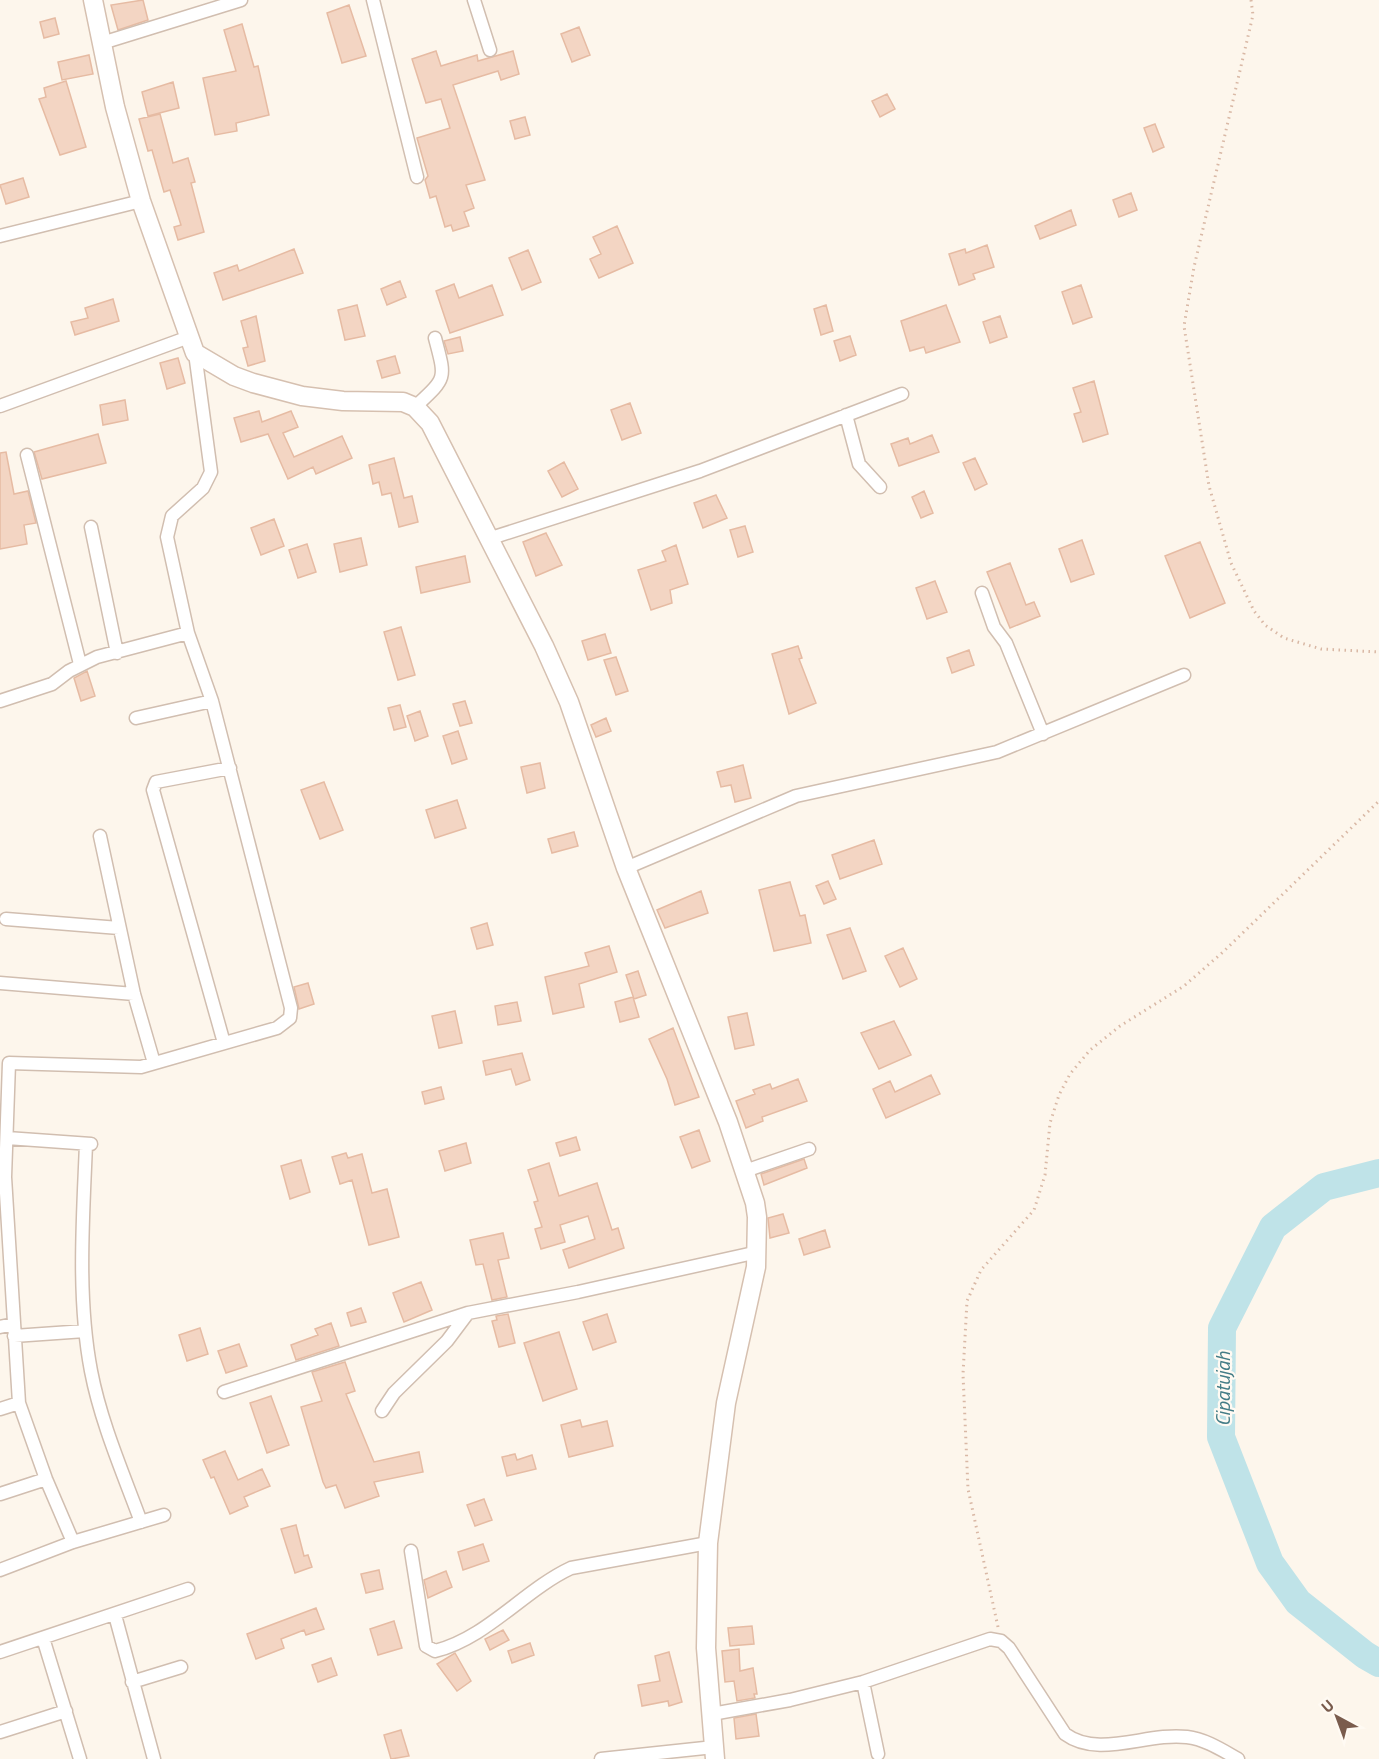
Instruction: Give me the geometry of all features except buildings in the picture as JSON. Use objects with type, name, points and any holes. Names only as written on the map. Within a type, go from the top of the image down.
[{"type":"street","points":[[73,1542],[46,1479],[19,1403],[14,1330],[5,1254],[3,1178],[7,1138],[4,1062],[110,1068],[141,1067],[277,1028],[290,1018],[291,1008],[212,701],[188,633],[167,537],[172,516],[203,488],[211,472],[192,345],[141,201],[115,107],[93,0]]},
{"type":"street","points":[[102,43],[241,0]]},
{"type":"street","points":[[373,0],[417,177]]},
{"type":"street","points":[[474,0],[490,50]]},
{"type":"street","points":[[0,236],[141,201]]},
{"type":"street","points":[[415,407],[442,379],[443,371],[435,338]]},
{"type":"street","points":[[0,406],[192,345]]},
{"type":"street","points":[[192,345],[234,376],[276,389],[343,401],[396,401],[415,407],[430,423],[544,646],[569,702],[626,868],[649,921],[745,1171],[757,1217],[758,1252],[726,1403],[708,1543],[706,1648],[715,1753],[602,1759]]},
{"type":"street","points":[[488,539],[700,471],[902,394]]},
{"type":"street","points":[[846,415],[859,464],[880,487]]},
{"type":"street","points":[[27,455],[80,664]]},
{"type":"street","points":[[91,526],[117,653]]},
{"type":"street","points":[[982,593],[994,627],[1006,643],[1043,734]]},
{"type":"street","points":[[0,701],[52,684],[80,664],[188,633]]},
{"type":"street","points":[[626,868],[796,796],[831,787],[955,764],[996,752],[1184,675]]},
{"type":"street","points":[[136,718],[212,701]]},
{"type":"street","points":[[224,1043],[153,790],[156,782],[230,768]]},
{"type":"street","points":[[100,836],[134,994],[154,1063]]},
{"type":"street","points":[[6,919],[119,928]]},
{"type":"street","points":[[0,983],[134,994]]},
{"type":"street","points":[[7,1138],[88,1144],[82,1250],[85,1331],[98,1400],[141,1522]]},
{"type":"street","points":[[745,1171],[809,1149]]},
{"type":"street","points":[[224,1392],[468,1312],[578,1292],[758,1252]]},
{"type":"street","points":[[382,1411],[394,1393],[447,1341],[468,1312]]},
{"type":"street","points":[[0,1327],[14,1330],[85,1331]]},
{"type":"street","points":[[0,1409],[19,1403]]},
{"type":"street","points":[[0,1494],[46,1479]]},
{"type":"street","points":[[0,1570],[73,1542],[164,1515]]},
{"type":"street","points":[[411,1551],[426,1646],[435,1651],[494,1621],[548,1581],[571,1568],[708,1543]]},
{"type":"street","points":[[0,1652],[188,1589]]},
{"type":"street","points":[[115,1615],[154,1759]]},
{"type":"street","points":[[44,1638],[80,1759]]},
{"type":"street","points":[[712,1714],[790,1700],[863,1682],[990,1639],[1001,1641],[1009,1648],[1065,1734],[1078,1745],[1105,1747],[1186,1737],[1207,1743],[1238,1759]]},
{"type":"street","points":[[132,1682],[181,1667]]},
{"type":"street","points":[[863,1682],[878,1754]]},
{"type":"street","points":[[0,1732],[66,1711]]},
{"type":"path","points":[[1251,0],[1253,15],[1194,267],[1184,326],[1209,486],[1232,563],[1254,610],[1264,625],[1284,638],[1321,649],[1379,652]]},
{"type":"path","points":[[1001,1641],[977,1539],[964,1446],[963,1374],[967,1301],[972,1287],[981,1270],[1034,1210],[1044,1181],[1050,1123],[1059,1095],[1090,1050],[1120,1026],[1184,986],[1223,952],[1379,801]]},
{"type":"waterway","name":"Cipatujah","points":[[1379,1173],[1324,1187],[1273,1227],[1222,1328],[1221,1437],[1270,1563],[1298,1602],[1365,1655],[1379,1663]]}]
